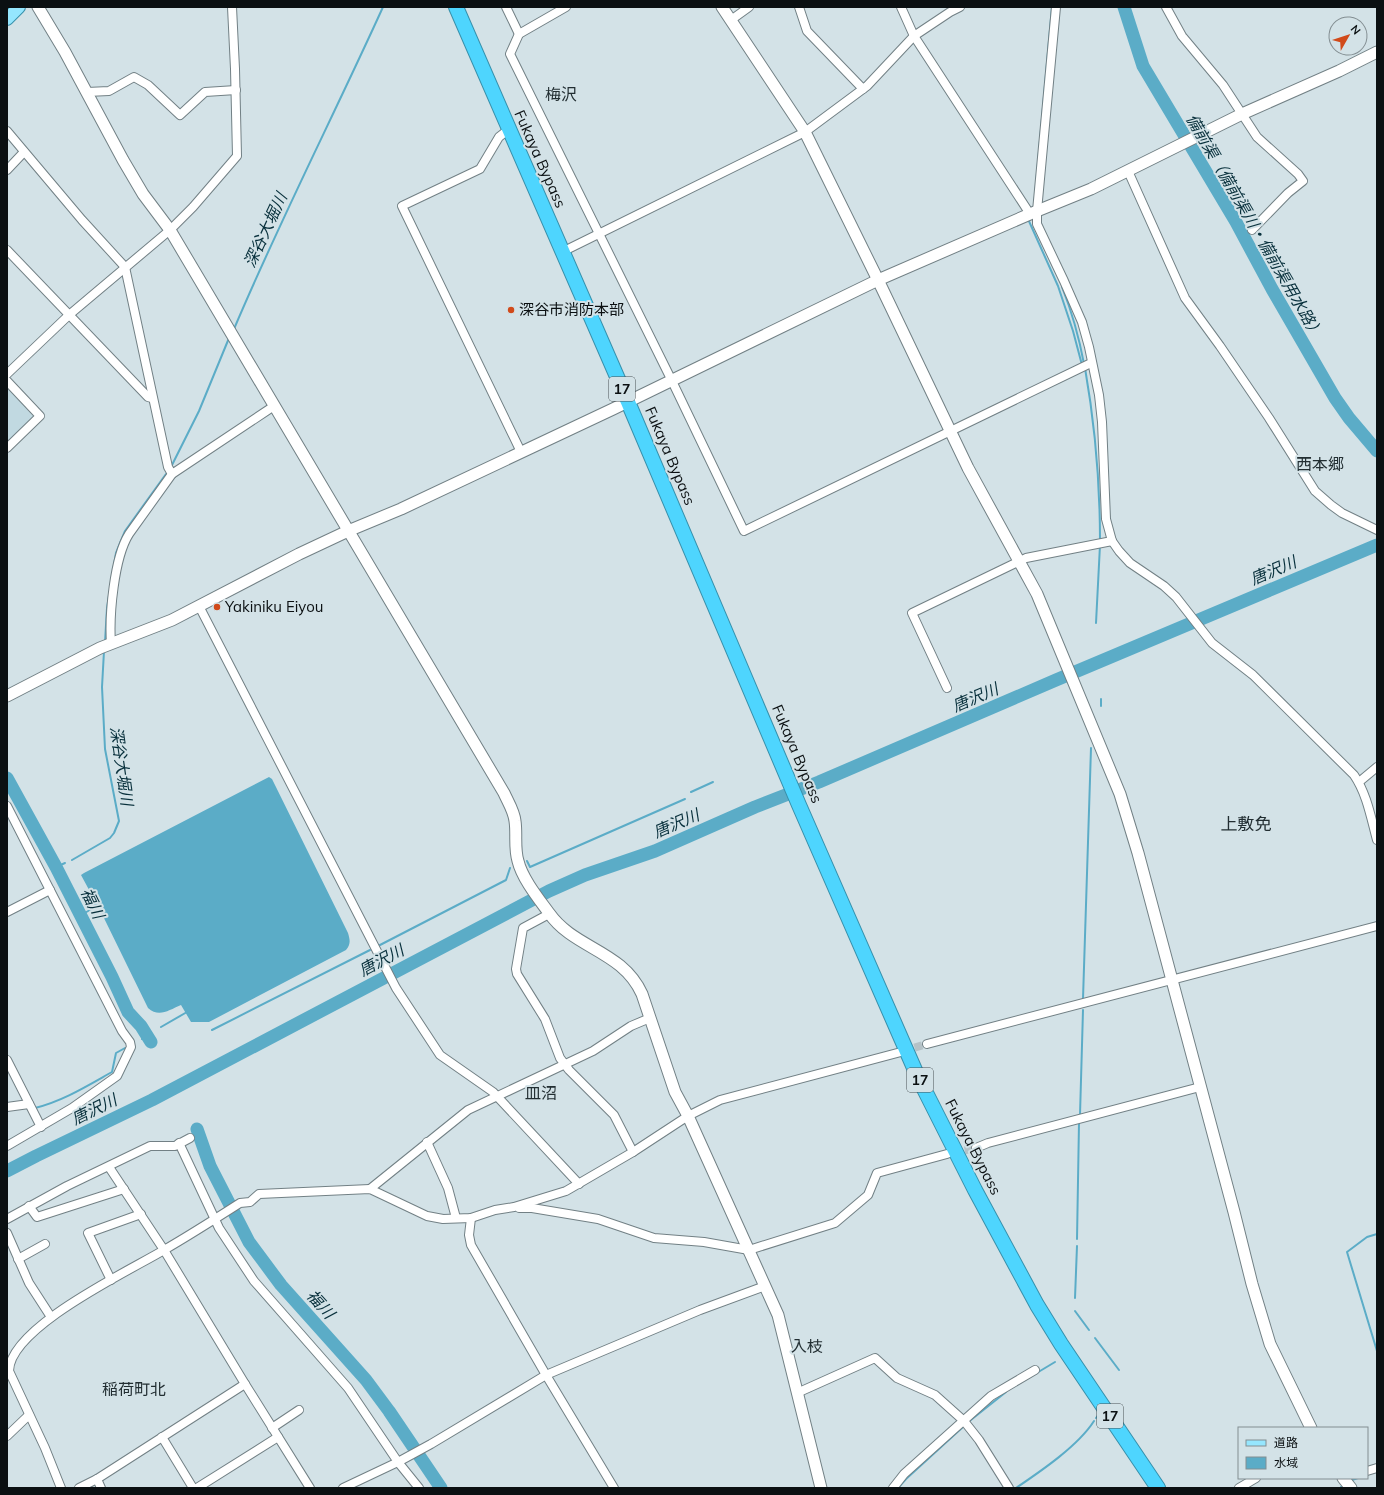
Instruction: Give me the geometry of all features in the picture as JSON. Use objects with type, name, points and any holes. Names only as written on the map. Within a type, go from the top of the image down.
[{"type":"highway","name":"Fukaya Bypass","points":[[456,7],[508,130],[628,402],[799,805],[918,1077],[1037,1305],[1158,1488]]},
{"type":"main road","points":[[7,19],[19,7]]},
{"type":"street","points":[[38,7],[65,52],[143,194],[170,230],[512,809],[515,820],[517,859],[522,873],[548,912],[565,930],[612,959],[629,972],[640,988],[675,1092],[688,1116],[778,1315],[821,1488]]},
{"type":"street","points":[[7,374],[69,315],[170,230],[193,207],[237,156],[236,90],[232,7]]},
{"type":"street","points":[[506,7],[519,34]]},
{"type":"street","points":[[566,7],[519,34],[510,54],[744,530],[1091,363]]},
{"type":"street","points":[[722,7],[805,132],[878,280],[950,432],[1043,607],[1097,736],[1127,814],[1173,981],[1252,1284],[1270,1344],[1311,1427]]},
{"type":"street","points":[[731,20],[749,7]]},
{"type":"street","points":[[799,7],[807,31],[863,89]]},
{"type":"street","points":[[901,7],[914,36],[1034,212]]},
{"type":"street","points":[[562,252],[805,132],[863,89],[914,36],[960,7]]},
{"type":"street","points":[[1056,7],[1034,212],[1037,224],[1082,322],[1089,347],[1091,363],[1099,395],[1102,422],[1106,519],[1112,541],[1126,559],[1171,592],[1212,643],[1253,675],[1346,766],[1359,782],[1377,840]]},
{"type":"street","points":[[1166,7],[1182,36],[1223,85],[1257,137],[1298,174],[1303,181],[1288,193],[1252,230]]},
{"type":"street","points":[[7,696],[111,644],[153,628],[199,606],[299,554],[348,531],[401,509],[672,381],[878,280],[1034,212],[1091,189],[1242,114],[1339,71],[1377,52]]},
{"type":"street","points":[[87,92],[109,91],[134,77],[148,85],[180,115],[205,92],[236,90]]},
{"type":"street","points":[[508,130],[499,137],[480,169],[402,206],[522,452]]},
{"type":"street","points":[[7,131],[82,220],[125,267],[152,398],[168,467],[172,474]]},
{"type":"street","points":[[7,170],[24,152]]},
{"type":"street","points":[[1128,171],[1185,298],[1238,372],[1315,491],[1336,509],[1377,530]]},
{"type":"street","points":[[7,250],[148,397],[152,398]]},
{"type":"street","points":[[7,381],[40,416],[7,448]]},
{"type":"street","points":[[111,644],[114,589],[121,553],[130,534],[172,474],[274,406]]},
{"type":"street","points":[[948,688],[912,613],[1026,558],[1112,541]]},
{"type":"street","points":[[199,606],[396,988],[440,1055],[496,1096],[578,1184]]},
{"type":"street","points":[[1359,782],[1377,767]]},
{"type":"street","points":[[7,806],[122,1031],[130,1042],[131,1047],[117,1076],[72,1108],[7,1146]]},
{"type":"street","points":[[7,912],[50,890]]},
{"type":"street","points":[[548,912],[523,928],[516,969],[517,974],[545,1019],[560,1058],[564,1064],[614,1115],[633,1152]]},
{"type":"street","points":[[927,1044],[1173,981],[1377,926]]},
{"type":"street","points":[[370,1189],[468,1110],[598,1048],[631,1026],[650,1018]]},
{"type":"street","points":[[61,1488],[45,1448],[9,1371],[9,1366],[16,1350],[51,1317],[70,1304],[164,1250],[240,1203],[250,1202],[259,1194],[370,1189],[427,1216],[443,1219],[470,1218],[495,1210],[514,1207],[566,1191],[633,1152],[688,1116],[720,1100],[901,1052]]},
{"type":"street","points":[[7,1060],[41,1127]]},
{"type":"street","points":[[976,1148],[988,1143],[1200,1087]]},
{"type":"street","points":[[7,1107],[29,1104]]},
{"type":"street","points":[[7,1219],[67,1186],[150,1146],[169,1147],[190,1138]]},
{"type":"street","points":[[427,1142],[448,1188],[456,1218]]},
{"type":"street","points":[[179,1144],[217,1217],[219,1228],[254,1281],[348,1388],[419,1488]]},
{"type":"street","points":[[514,1207],[532,1208],[598,1219],[654,1238],[704,1242],[749,1250],[835,1223],[868,1195],[877,1173],[947,1154]]},
{"type":"street","points":[[109,1167],[164,1250],[244,1384],[310,1488]]},
{"type":"street","points":[[29,1206],[36,1217],[124,1189]]},
{"type":"street","points":[[111,1280],[88,1233],[141,1214]]},
{"type":"street","points":[[470,1218],[469,1235],[471,1245],[546,1375],[614,1488]]},
{"type":"street","points":[[7,1233],[29,1284],[51,1317]]},
{"type":"street","points":[[18,1259],[44,1244]]},
{"type":"street","points":[[343,1488],[400,1461],[431,1444],[546,1375],[700,1310],[765,1286]]},
{"type":"street","points":[[797,1393],[875,1358],[898,1378],[935,1395],[964,1420],[979,1440],[1009,1488]]},
{"type":"street","points":[[893,1488],[904,1474],[992,1396],[1035,1370]]},
{"type":"street","points":[[78,1488],[97,1480],[244,1384]]},
{"type":"street","points":[[272,1428],[300,1410]]},
{"type":"street","points":[[7,1436],[29,1415]]},
{"type":"street","points":[[197,1488],[278,1437]]},
{"type":"street","points":[[162,1438],[193,1488]]},
{"type":"street","points":[[1239,1488],[1254,1479]]},
{"type":"street","points":[[1345,1479],[1351,1488]]},
{"type":"street","points":[[97,1480],[101,1488]]},
{"type":"shaded area","points":[[7,386],[36,417],[7,445]]},
{"type":"water","points":[[269,777],[272,779],[348,933],[350,940],[349,946],[346,950],[209,1022],[191,1022],[181,1005],[160,1013],[152,1011],[148,1008],[101,912],[92,916],[86,904],[94,899],[81,875]]},
{"type":"waterway","name":"深谷大堀川","points":[[234,329],[270,248],[383,7]]},
{"type":"waterway","points":[[1034,207],[1052,7]]},
{"type":"waterway","name":"備前渠（備前渠川・備前渠用水路）","points":[[1124,7],[1143,66],[1236,222],[1272,289],[1335,398],[1349,418],[1377,451]]},
{"type":"waterway","points":[[1028,219],[1058,286],[1073,331],[1082,365]]},
{"type":"waterway","points":[[1062,287],[1075,325],[1084,364]]},
{"type":"waterway","name":"深谷大堀川","points":[[172,465],[199,411],[229,338]]},
{"type":"waterway","points":[[1085,368],[1092,411],[1096,454],[1100,541]]},
{"type":"waterway","name":"深谷大堀川","points":[[105,642],[107,608],[116,553],[125,531],[166,474]]},
{"type":"waterway","points":[[1096,623],[1100,545]]},
{"type":"waterway","name":"唐沢川","points":[[7,1171],[152,1100],[549,891],[585,875],[655,851],[755,807],[819,782],[1056,680],[1377,545]]},
{"type":"waterway","name":"深谷大堀川","points":[[72,860],[110,838],[119,821],[105,749],[102,687],[104,651]]},
{"type":"waterway","points":[[1101,699],[1101,706]]},
{"type":"waterway","points":[[1083,999],[1091,748]]},
{"type":"waterway","name":"福川","points":[[7,778],[56,867],[112,977],[128,1012],[141,1026],[151,1042]]},
{"type":"waterway","points":[[691,792],[713,782]]},
{"type":"waterway","points":[[527,861],[530,867],[685,799]]},
{"type":"waterway","name":"深谷大堀川","points":[[56,867],[65,863]]},
{"type":"waterway","points":[[380,945],[506,880],[510,868]]},
{"type":"waterway","points":[[81,915],[90,910]]},
{"type":"waterway","points":[[212,1030],[370,950]]},
{"type":"waterway","points":[[1080,1115],[1083,1010]]},
{"type":"waterway","points":[[161,1027],[187,1012]]},
{"type":"waterway","name":"福川","points":[[142,1039],[148,1036],[151,1032]]},
{"type":"waterway","points":[[35,1108],[65,1097],[112,1072],[116,1053],[125,1048]]},
{"type":"waterway","points":[[1077,1239],[1079,1123]]},
{"type":"waterway","name":"福川","points":[[197,1129],[210,1166],[249,1242],[281,1285],[366,1380],[389,1411],[441,1488]]},
{"type":"waterway","points":[[1377,1234],[1367,1237],[1347,1252],[1377,1351]]},
{"type":"waterway","points":[[1075,1298],[1077,1246]]},
{"type":"waterway","points":[[1075,1311],[1089,1330]]},
{"type":"waterway","points":[[1095,1338],[1119,1370]]},
{"type":"waterway","points":[[1035,1374],[1055,1362]]},
{"type":"waterway","points":[[967,1423],[1006,1392]]},
{"type":"waterway","points":[[1096,1418],[1099,1414]]},
{"type":"waterway","points":[[1016,1488],[1069,1449],[1079,1440],[1094,1421]]},
{"type":"waterway","points":[[898,1488],[964,1426]]},
{"type":"tunnel","points":[[903,1051],[927,1044]]},
{"type":"tunnel","points":[[953,1153],[976,1148]]},
{"type":"place","name":"深谷市消防本部","points":[[511,310]]},
{"type":"place","name":"Yakiniku Eiyou","points":[[217,607]]},
{"type":"district","name":"梅沢","points":[[561,94]]},
{"type":"district","name":"西本郷","points":[[1320,464]]},
{"type":"district","name":"上敷免","points":[[1246,824]]},
{"type":"district","name":"皿沼","points":[[541,1093]]},
{"type":"district","name":"入枝","points":[[807,1346]]},
{"type":"district","name":"稲荷町北","points":[[134,1389]]}]
